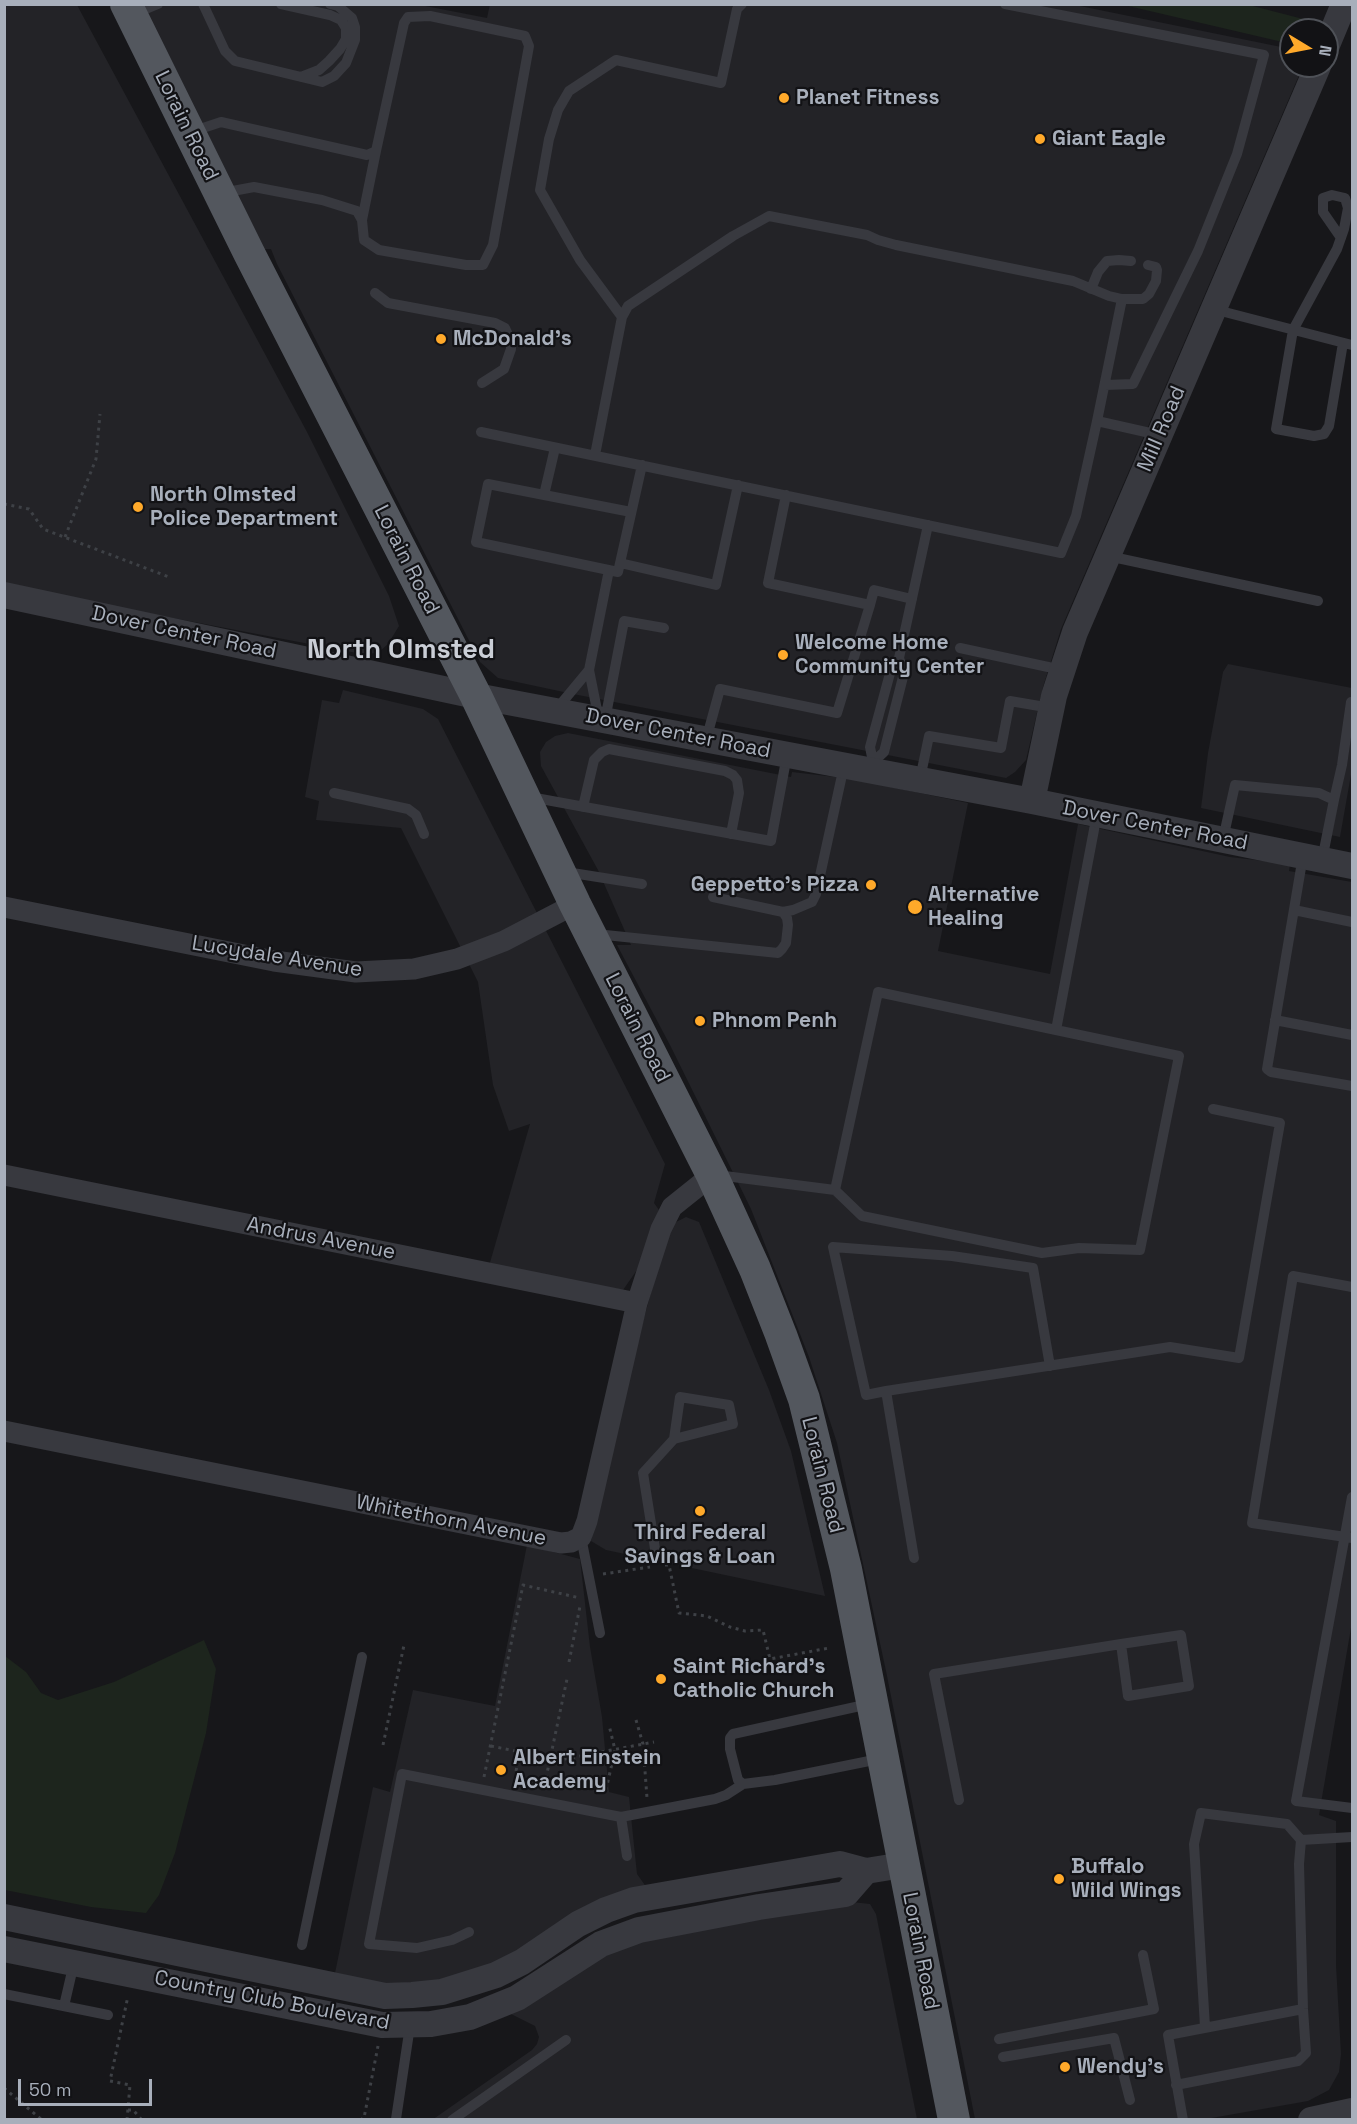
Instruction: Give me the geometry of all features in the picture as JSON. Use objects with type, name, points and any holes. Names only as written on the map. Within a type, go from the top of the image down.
[{"type":"main road","name":"Lorain Road","points":[[138,8],[189,132],[219,194],[476,696],[574,904],[712,1175],[755,1269],[804,1399],[846,1569],[954,2120]]},
{"type":"street","points":[[1338,18],[1344,4]]},
{"type":"street","name":"Mill Road","points":[[1032,801],[1051,708],[1075,632],[1313,78]]},
{"type":"street","name":"Dover Center Road","points":[[4,595],[476,696],[844,766],[872,766],[920,780],[1353,866]]},
{"type":"street","name":"Lucydale Avenue","points":[[4,907],[274,961],[356,972],[414,969],[458,959],[504,941],[574,904]]},
{"type":"street","name":"Andrus Avenue","points":[[4,1175],[637,1303]]},
{"type":"street","points":[[581,1537],[587,1521],[637,1303],[661,1229],[672,1207],[712,1175]]},
{"type":"street","name":"Whitethorn Avenue","points":[[4,1431],[561,1543],[571,1542],[581,1537]]},
{"type":"street","name":"Country Club Boulevard","points":[[4,1917],[385,1996],[412,1995],[442,1992],[495,1975],[522,1962],[578,1924],[606,1910],[634,1900],[840,1864],[866,1871],[903,1865]]},
{"type":"street","name":"Country Club Boulevard","points":[[4,1948],[382,2025],[410,2026],[470,2017],[517,1998],[601,1944],[639,1930],[759,1907],[846,1894],[866,1871]]},
{"type":"street","points":[[1311,2120],[1353,2112]]},
{"type":"lane","points":[[202,4],[225,51],[235,61],[322,82],[334,76],[346,63],[355,40],[352,18],[338,6],[330,4]]},
{"type":"lane","points":[[281,4],[330,15],[341,20],[346,28],[346,39],[330,61],[319,70],[300,77]]},
{"type":"lane","points":[[622,317],[580,260],[540,190],[549,139],[558,110],[569,91],[616,60],[721,83],[737,9],[742,4]]},
{"type":"lane","points":[[1005,4],[1264,56],[1238,154],[1198,251],[1133,384],[1105,385]]},
{"type":"lane","points":[[430,16],[525,36],[529,46],[493,245],[483,265],[466,265],[379,250],[363,240],[362,220],[404,23],[408,17],[430,16]]},
{"type":"lane","points":[[189,132],[221,122],[366,155],[376,151]]},
{"type":"lane","points":[[219,194],[254,187],[322,200],[357,211],[362,220]]},
{"type":"lane","points":[[595,455],[622,317],[628,306],[733,236],[769,216],[867,235],[896,245],[1073,281],[1122,298],[1143,299],[1149,294],[1156,281],[1157,270],[1156,267],[1148,265]]},
{"type":"lane","points":[[1214,309],[1293,330],[1348,344],[1329,426],[1324,434],[1314,436],[1276,429],[1293,330],[1341,238]]},
{"type":"lane","points":[[1091,289],[1098,273],[1107,261],[1131,261]]},
{"type":"lane","points":[[375,293],[388,303],[495,323],[505,328],[511,341],[511,349],[504,369],[482,383]]},
{"type":"lane","points":[[481,432],[1061,553],[1076,516],[1122,298]]},
{"type":"lane","points":[[1097,421],[1160,435]]},
{"type":"lane","points":[[544,495],[555,448]]},
{"type":"lane","points":[[631,512],[488,484],[476,542],[618,572],[642,465]]},
{"type":"lane","points":[[620,563],[716,585],[738,485]]},
{"type":"lane","points":[[786,495],[768,583],[870,605]]},
{"type":"lane","points":[[872,766],[870,747],[892,666],[899,658],[928,525]]},
{"type":"lane","points":[[1108,556],[1318,601]]},
{"type":"lane","points":[[602,720],[589,670],[609,570]]},
{"type":"lane","points":[[706,740],[720,688],[837,713],[874,590],[912,599]]},
{"type":"lane","points":[[602,720],[624,621],[664,628]]},
{"type":"lane","points":[[960,648],[1062,670]]},
{"type":"lane","points":[[555,711],[589,670]]},
{"type":"lane","points":[[920,780],[929,736],[1001,748],[1010,700],[1051,708]]},
{"type":"lane","points":[[1352,702],[1334,800],[1294,910],[1267,1069],[1271,1072],[1353,1086]]},
{"type":"lane","points":[[584,807],[594,760],[609,749],[725,771],[733,775],[737,780],[739,793],[731,834]]},
{"type":"lane","points":[[523,796],[771,841],[787,755]]},
{"type":"lane","points":[[713,897],[783,912],[812,902],[816,894],[844,766]]},
{"type":"lane","points":[[1223,840],[1235,785],[1319,793],[1334,800]]},
{"type":"lane","points":[[334,793],[408,809],[416,815],[424,834]]},
{"type":"lane","points":[[1056,1030],[1097,814]]},
{"type":"lane","points":[[559,871],[642,884]]},
{"type":"lane","points":[[1294,910],[1353,922]]},
{"type":"lane","points":[[589,933],[778,953],[786,943],[788,934],[787,918],[783,912]]},
{"type":"lane","points":[[712,1175],[835,1190],[862,1216],[1042,1253],[1079,1248],[1140,1250],[1179,1056],[878,992],[835,1190]]},
{"type":"lane","points":[[1275,1020],[1353,1035]]},
{"type":"lane","points":[[1050,1366],[1033,1268],[952,1256],[833,1247],[866,1395],[886,1391],[1050,1366],[1170,1347],[1239,1359],[1280,1123],[1213,1109]]},
{"type":"lane","points":[[1349,1537],[1252,1523],[1293,1276],[1353,1287]]},
{"type":"lane","points":[[886,1391],[914,1558]]},
{"type":"lane","points":[[656,1555],[643,1473],[674,1439],[734,1424],[729,1405],[680,1397],[674,1439]]},
{"type":"lane","points":[[1353,1497],[1349,1537],[1296,1801],[1353,1808]]},
{"type":"lane","points":[[581,1537],[600,1633]]},
{"type":"lane","points":[[959,1800],[934,1674],[1121,1644],[1181,1635],[1189,1686],[1128,1696],[1121,1644]]},
{"type":"lane","points":[[302,1945],[362,1657]]},
{"type":"lane","points":[[743,1784],[738,1780],[730,1749],[730,1738],[733,1734],[872,1704]]},
{"type":"lane","points":[[469,1932],[442,1943],[417,1948],[369,1944],[402,1774],[621,1817],[715,1799],[743,1784],[775,1780],[882,1758]]},
{"type":"lane","points":[[1176,2085],[1302,2057],[1300,1840],[1287,1824],[1201,1813],[1194,1844],[1205,2027]]},
{"type":"lane","points":[[621,1817],[627,1856]]},
{"type":"lane","points":[[1300,1840],[1353,1837]]},
{"type":"lane","points":[[999,2039],[1155,2009],[1143,1955]]},
{"type":"lane","points":[[64,2006],[74,1962]]},
{"type":"lane","points":[[4,1994],[108,2015]]},
{"type":"lane","points":[[1183,2120],[1168,2035],[1303,2009]]},
{"type":"lane","points":[[396,2119],[410,2026]]},
{"type":"lane","points":[[1003,2057],[1114,2038],[1130,2100]]},
{"type":"lane","points":[[452,2120],[566,2040]]},
{"type":"path","points":[[66,537],[96,459],[100,414]]},
{"type":"path","points":[[4,504],[29,510],[43,529],[169,577]]},
{"type":"path","points":[[599,1574],[669,1564],[680,1613],[707,1616],[745,1631],[763,1630],[770,1659],[829,1648]]},
{"type":"path","points":[[481,1791],[523,1585],[582,1598],[569,1662]]},
{"type":"path","points":[[383,1745],[404,1645]]},
{"type":"path","points":[[546,1778],[567,1679]]},
{"type":"path","points":[[636,1720],[643,1744],[647,1799]]},
{"type":"path","points":[[606,1790],[615,1750],[609,1725]]},
{"type":"path","points":[[491,1746],[559,1760],[654,1742]]},
{"type":"path","points":[[516,1771],[520,1752]]},
{"type":"path","points":[[127,2120],[130,2085],[110,2081],[129,1989]]},
{"type":"path","points":[[360,2120],[364,2118],[380,2039]]},
{"type":"path","points":[[4,2088],[42,2120]]},
{"type":"path","points":[[128,2110],[133,2110],[142,2120]]},
{"type":"shaded area","points":[[415,4],[487,18],[490,4],[1075,5],[1279,47],[1279,78],[1298,78],[1061,629],[1043,687],[1026,760],[1006,778],[498,678],[480,662],[271,249],[264,249],[141,5]]},
{"type":"shaded area","points":[[4,5],[77,5],[307,432],[389,596],[399,626],[388,644],[378,653],[362,654],[5,586]]},
{"type":"shaded area","points":[[1124,5],[1249,5],[1299,18],[1279,18],[1279,41]]},
{"type":"shaded area","points":[[1228,664],[1352,688],[1352,769],[1340,837],[1201,808],[1208,753],[1223,672]]},
{"type":"shaded area","points":[[343,690],[423,709],[438,719],[665,1164],[654,1203],[659,1210],[639,1267],[623,1290],[489,1266],[530,1124],[509,1131],[493,1085],[478,982],[401,828],[316,820],[319,801],[305,797],[322,700],[339,703]]},
{"type":"shaded area","points":[[568,733],[791,777],[792,772],[853,779],[968,803],[938,951],[1050,974],[1078,824],[1230,857],[1290,864],[1289,871],[1352,882],[1352,1622],[1319,1815],[1336,1821],[1336,1965],[1341,2054],[1339,2072],[1329,2090],[1308,2101],[1206,2119],[975,2119],[886,1671],[837,1443],[809,1357],[751,1209],[671,1047],[617,945],[631,945],[598,870],[541,766],[540,752],[546,742],[555,736]]},
{"type":"shaded area","points":[[686,1217],[699,1222],[769,1390],[791,1451],[825,1596],[606,1550],[591,1541],[611,1438],[666,1238],[670,1228]]},
{"type":"shaded area","name":"Albert Einstein Academy","points":[[527,1545],[580,1559],[590,1647],[602,1717],[609,1792],[629,1797],[637,1874],[647,1888],[491,1968],[453,1981],[371,1984],[334,1978],[373,1787],[390,1792],[413,1690],[495,1706]]},
{"type":"shaded area","points":[[204,1640],[216,1669],[206,1733],[175,1853],[159,1895],[146,1913],[91,1907],[5,1890],[5,1656],[26,1672],[41,1693],[58,1700],[114,1682]]},
{"type":"shaded area","points":[[852,1902],[870,1904],[876,1914],[917,2119],[432,2120],[532,2050],[539,2037],[535,2026],[509,2013],[574,1972],[629,1944]]},
{"type":"place","name":"Planet Fitness","points":[[784,98]]},
{"type":"place","name":"Giant Eagle","points":[[1040,139]]},
{"type":"place","name":"McDonald's","points":[[441,339]]},
{"type":"place","name":"North Olmsted Police Department","points":[[138,507]]},
{"type":"place","name":"Welcome Home Community Center","points":[[783,655]]},
{"type":"place","name":"Geppetto's Pizza","points":[[871,885]]},
{"type":"place","name":"Alternative Healing","points":[[915,907]]},
{"type":"place","name":"Phnom Penh","points":[[700,1021]]},
{"type":"place","name":"Third Federal Savings & Loan","points":[[700,1511]]},
{"type":"place","name":"Saint Richard's Catholic Church","points":[[661,1679]]},
{"type":"place","name":"Albert Einstein Academy","points":[[501,1770]]},
{"type":"place","name":"Buffalo Wild Wings","points":[[1059,1879]]},
{"type":"place","name":"Wendy's","points":[[1065,2067]]},
{"type":"district","name":"North Olmsted","points":[[401,651]]}]
